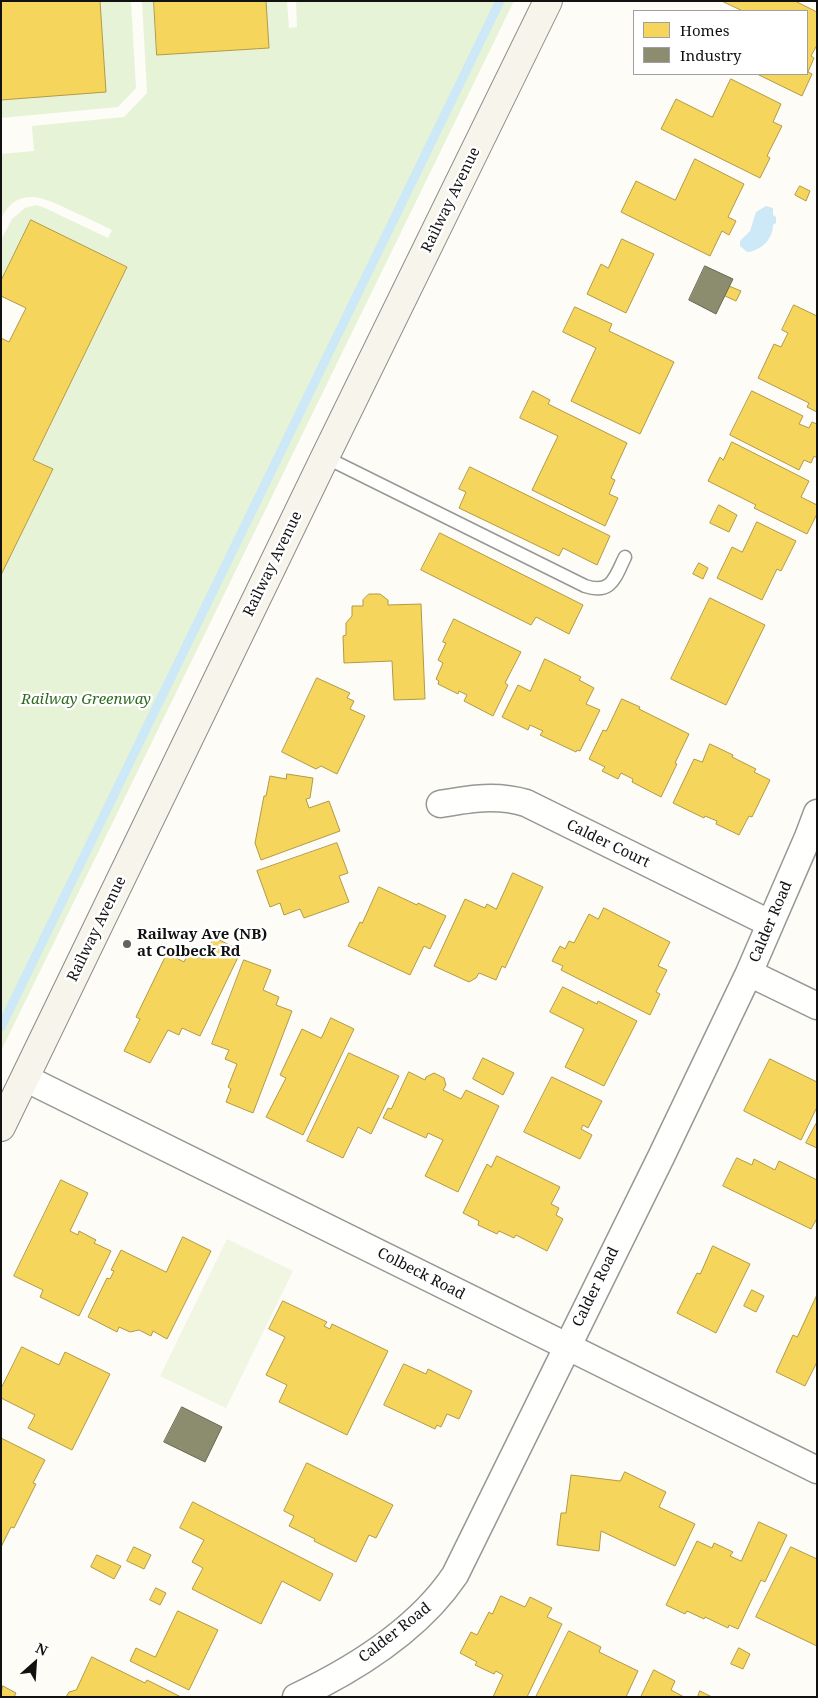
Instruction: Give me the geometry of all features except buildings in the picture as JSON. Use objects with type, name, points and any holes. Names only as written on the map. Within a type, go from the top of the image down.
[{"type":"main road","name":"Railway Avenue","points":[[1,1128],[325,457],[548,1]]},
{"type":"street","name":"Calder Court","points":[[440,804],[488,797],[513,799],[526,803],[769,923]]},
{"type":"street","name":"Calder Road","points":[[302,1696],[364,1659],[394,1637],[428,1609],[447,1587],[473,1542],[749,973],[817,813]]},
{"type":"street","points":[[749,973],[817,1006]]},
{"type":"street","name":"Colbeck Road","points":[[25,1078],[817,1470]]},
{"type":"lane","points":[[325,457],[585,586],[595,589],[611,585],[625,557]]},
{"type":"green space","points":[[100,1],[131,1],[136,88],[118,107],[1,118],[1,100],[106,92]]},
{"type":"green space","name":"Railway Greenway","points":[[142,1],[154,1],[157,55],[269,48],[266,1],[287,1],[289,28],[297,27],[296,1],[514,1],[1,1051],[1,575],[53,470],[33,460],[127,267],[31,221],[1,281],[1,240],[12,219],[25,208],[36,205],[45,208],[108,238],[112,230],[54,203],[34,197],[16,201],[8,208],[1,219],[1,154],[34,151],[32,126],[124,117],[147,93]]},
{"type":"green space","points":[[227,1239],[293,1271],[226,1408],[160,1376]]},
{"type":"water","points":[[766,206],[773,208],[776,223],[773,225],[771,235],[761,247],[747,252],[740,246],[740,241],[750,231],[756,212]]},
{"type":"waterway","points":[[1,1027],[500,1]]},
{"type":"place","name":"Railway Ave (NB) at Colbeck Rd","points":[[127,944]]}]
